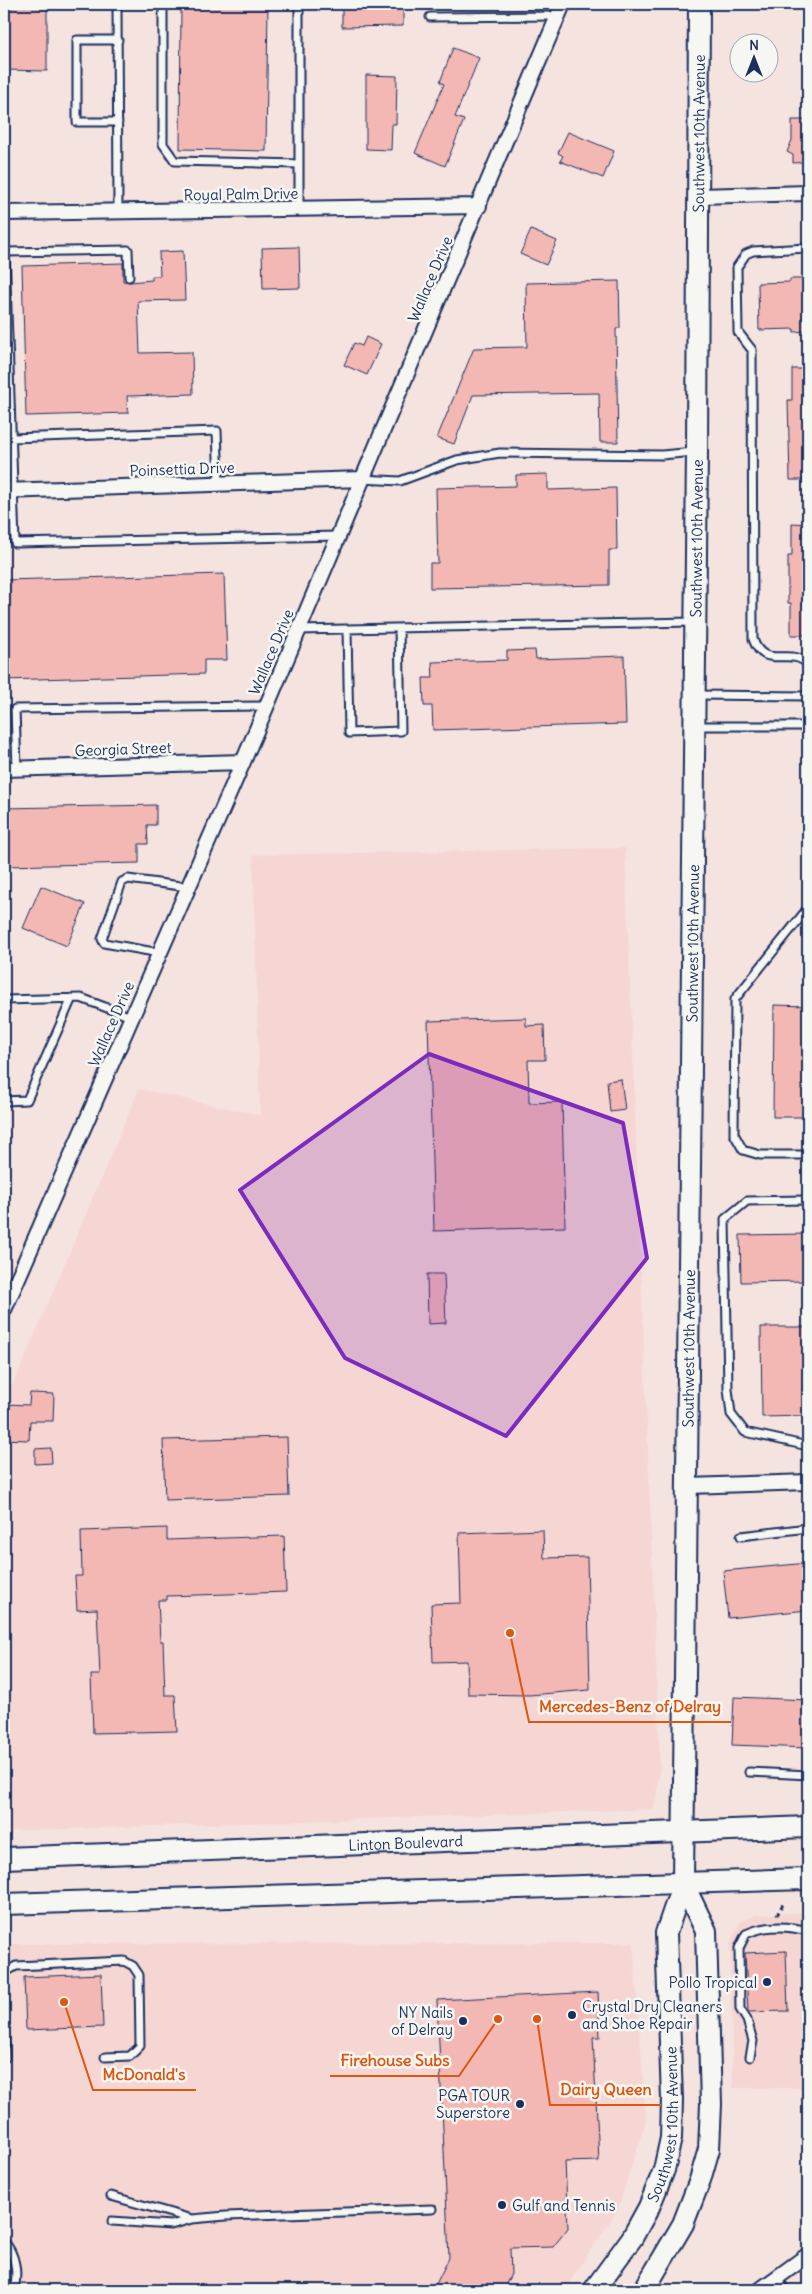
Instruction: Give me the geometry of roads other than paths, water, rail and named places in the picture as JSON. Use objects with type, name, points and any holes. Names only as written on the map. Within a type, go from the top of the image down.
[{"type":"street","name":"Southwest 10th Avenue","points":[[594,2290],[632,2238],[649,2207],[664,2170],[671,2138],[672,2099],[666,1933],[683,1883],[696,622],[699,4]]},
{"type":"street","name":"Wallace Drive","points":[[4,1310],[243,762],[561,10]]},
{"type":"street","points":[[699,196],[808,193]]},
{"type":"street","name":"Royal Palm Drive","points":[[4,213],[478,206]]},
{"type":"street","name":"Poinsettia Drive","points":[[8,491],[362,479]]},
{"type":"street","name":"Georgia Street","points":[[11,769],[243,762]]},
{"type":"street","points":[[688,1486],[808,1482]]},
{"type":"street","name":"Linton Boulevard","points":[[4,1858],[808,1827]]},
{"type":"street","points":[[4,1904],[808,1879]]},
{"type":"street","name":"Southwest 10th Avenue","points":[[644,2290],[684,2224],[709,2148],[712,2104],[706,1931],[683,1883]]},
{"type":"street","points":[[760,2290],[808,2255]]},
{"type":"lane","points":[[117,4],[118,212]]},
{"type":"lane","points":[[163,4],[163,144],[175,161],[299,164]]},
{"type":"lane","points":[[299,4],[299,209]]},
{"type":"lane","points":[[430,17],[561,10]]},
{"type":"lane","points":[[118,40],[77,40],[77,122],[118,122]]},
{"type":"lane","points":[[808,248],[753,251],[746,254],[737,267],[738,332],[752,350],[753,639],[755,645],[764,655],[770,657],[794,656],[808,665]]},
{"type":"lane","points":[[129,277],[128,250],[5,252],[11,438],[8,491],[15,543],[338,536]]},
{"type":"lane","points":[[11,438],[218,431],[219,484]]},
{"type":"lane","points":[[362,479],[400,481],[457,460],[500,453],[662,455],[697,452]]},
{"type":"lane","points":[[298,630],[696,622]]},
{"type":"lane","points":[[347,629],[349,733],[401,731],[399,628]]},
{"type":"lane","points":[[695,695],[808,696]]},
{"type":"lane","points":[[11,769],[15,709],[266,706]]},
{"type":"lane","points":[[694,726],[808,726]]},
{"type":"lane","points":[[160,953],[104,942],[102,940],[122,882],[128,879],[188,887]]},
{"type":"lane","points":[[808,908],[735,999],[734,1124],[734,1134],[743,1150],[760,1155],[808,1155]]},
{"type":"lane","points":[[4,1101],[27,1100],[72,998]]},
{"type":"lane","points":[[4,1000],[81,998],[132,1017]]},
{"type":"lane","points":[[808,1200],[747,1201],[725,1219],[728,1389],[731,1414],[745,1432],[808,1446]]},
{"type":"lane","points":[[741,1536],[808,1528]]},
{"type":"lane","points":[[748,1772],[808,1775]]},
{"type":"lane","points":[[750,2057],[753,2041],[747,2020],[740,2010],[739,1948],[746,1934],[758,1928],[794,1928],[808,1931]]},
{"type":"lane","points":[[4,1973],[16,1966],[124,1960],[133,1966],[139,1975],[140,2046],[130,2056],[105,2057]]},
{"type":"lane","points":[[4,2030],[5,2058]]},
{"type":"lane","points":[[111,2196],[192,2219]]},
{"type":"lane","points":[[112,2221],[171,2225],[192,2219],[432,2209]]},
{"type":"lane","points":[[4,2242],[16,2266],[14,2290]]},
{"type":"lane","points":[[776,2277],[786,2290]]},
{"type":"place","name":"Mercedes-Benz of Delray","points":[[510,1633]]},
{"type":"place","name":"Pollo Tropical","points":[[767,1982]]},
{"type":"place","name":"McDonald's","points":[[64,2002]]},
{"type":"place","name":"Crystal Dry Cleaners and Shoe Repair","points":[[572,2015]]},
{"type":"place","name":"Firehouse Subs","points":[[498,2019]]},
{"type":"place","name":"Dairy Queen","points":[[537,2019]]},
{"type":"place","name":"NY Nails of Delray","points":[[463,2021]]},
{"type":"place","name":"PGA TOUR Superstore","points":[[520,2104]]},
{"type":"place","name":"Gulf and Tennis","points":[[502,2205]]}]
